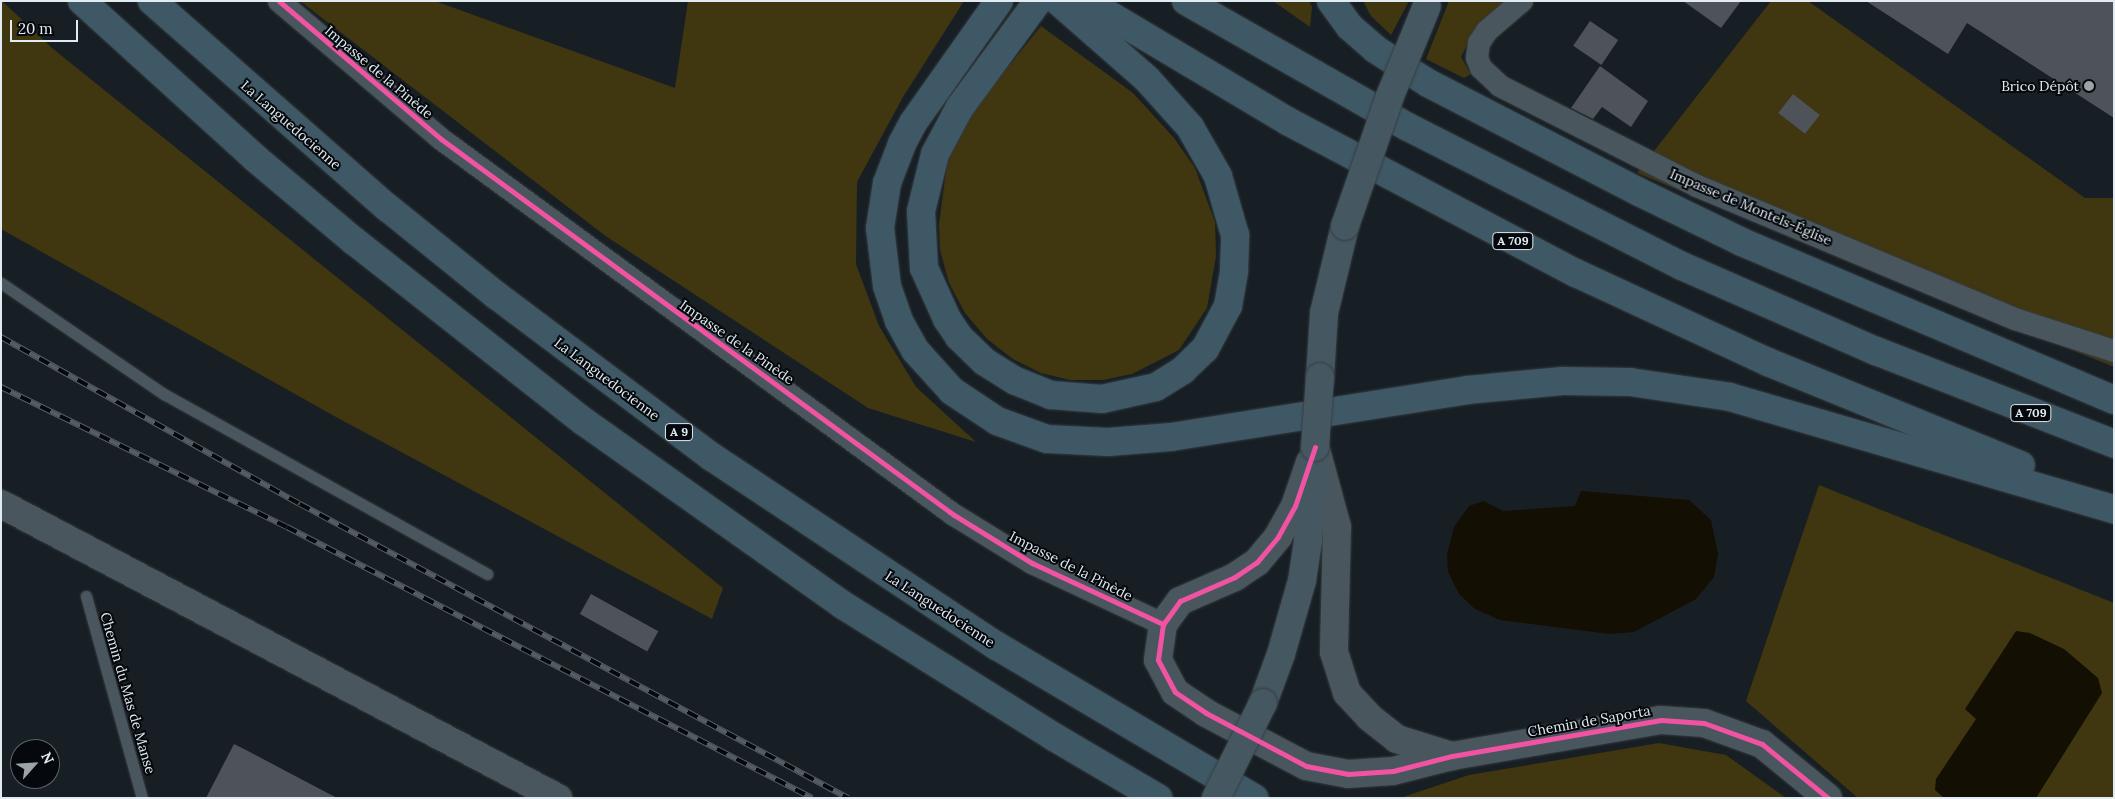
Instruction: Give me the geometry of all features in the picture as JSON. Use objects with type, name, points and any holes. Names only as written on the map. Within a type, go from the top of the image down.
[{"type":"highway","points":[[82,1],[255,158],[354,241],[583,421],[844,605],[1046,732],[1158,798]]},
{"type":"highway","name":"La Languedocienne","points":[[152,1],[388,208],[496,295],[704,451],[997,646],[1254,798]]},
{"type":"highway","points":[[999,1],[913,123],[892,164],[883,203],[881,247],[892,303],[915,350],[952,392],[1012,428],[1065,442],[1116,442],[1171,436],[1467,390],[1563,381],[1630,382],[1730,397],[2114,508]]},
{"type":"highway","points":[[1038,1],[1001,48],[960,107],[929,173],[920,232],[924,268],[938,304],[972,351],[1000,373],[1034,389],[1086,400],[1121,396],[1156,386],[1193,360],[1221,322],[1234,270],[1235,235],[1231,215],[1218,176],[1190,127],[1147,80],[1058,1]]},
{"type":"highway","name":"A 709","points":[[1086,1],[1289,122],[1576,273],[1768,362],[1882,410],[2114,500]]},
{"type":"highway","name":"A 709","points":[[1186,1],[1408,127],[1682,266],[1876,351],[2114,444]]},
{"type":"highway","points":[[1331,1],[1350,27],[1362,38],[1428,83],[1639,192],[1742,242],[2114,400]]},
{"type":"main road","points":[[1216,798],[1263,702],[1281,654],[1302,581],[1308,541],[1324,313],[1345,226],[1390,96],[1428,4]]},
{"type":"street","name":"Impasse de la Pinède","points":[[279,1],[441,138],[954,515],[1032,563],[1162,624]]},
{"type":"street","name":"Impasse de Montels-Église","points":[[1522,1],[1487,30],[1479,43],[1477,58],[1481,68],[1500,86],[1697,186],[2016,319],[2114,351]]},
{"type":"street","points":[[1162,624],[1180,601],[1235,577],[1256,562],[1273,543],[1295,506],[1315,447]]},
{"type":"street","points":[[1315,447],[1337,527],[1334,652],[1347,693],[1369,717],[1397,739],[1452,756]]},
{"type":"street","points":[[1,504],[558,798]]},
{"type":"street","name":"Chemin de Saporta","points":[[1162,624],[1158,660],[1176,692],[1206,713],[1306,766],[1348,774],[1393,771],[1452,756],[1661,720],[1704,723],[1762,744],[1828,798]]},
{"type":"lane","points":[[1,283],[164,394],[487,574]]},
{"type":"lane","name":"Chemin du Mas de Manse","points":[[86,596],[142,798]]},
{"type":"shaded area","points":[[2,1],[52,48],[723,588],[712,619],[336,417],[1,229]]},
{"type":"shaded area","points":[[300,1],[435,1],[675,88],[688,1],[964,1],[903,97],[857,182],[856,264],[879,326],[916,387],[976,442],[868,408],[607,237]]},
{"type":"shaded area","points":[[1273,1],[1309,1],[1312,7],[1310,27]]},
{"type":"shaded area","points":[[1363,1],[1409,1],[1391,35],[1371,16]]},
{"type":"shaded area","points":[[1449,1],[1508,1],[1473,32],[1461,57],[1471,74],[1464,78],[1426,59]]},
{"type":"shaded area","points":[[1771,1],[1808,1],[2085,198],[2114,198],[2114,367],[1637,173]]},
{"type":"shaded area","points":[[1041,26],[1133,93],[1174,138],[1195,168],[1215,222],[1216,256],[1207,308],[1179,350],[1132,374],[1103,380],[1070,380],[1041,373],[1013,359],[987,339],[965,313],[949,283],[940,250],[939,224],[947,164],[965,120]]},
{"type":"shaded area","points":[[1819,485],[2114,603],[2114,798],[1858,798],[1746,701]]},
{"type":"shaded area","points":[[1581,491],[1689,500],[1711,520],[1718,554],[1714,577],[1696,599],[1634,632],[1609,634],[1500,620],[1475,609],[1459,594],[1448,572],[1447,555],[1454,527],[1469,506],[1484,501],[1503,511],[1575,506]]},
{"type":"shaded area","points":[[2016,631],[2030,633],[2064,649],[2098,678],[2102,693],[2036,798],[1944,798],[1935,790],[1936,779],[1976,719],[1965,709]]},
{"type":"shaded area","points":[[1659,743],[1726,755],[1786,798],[1400,798],[1469,775]]},
{"type":"building","points":[[1683,1],[1741,1],[1721,28]]},
{"type":"building","name":"Brico Dépôt","points":[[1866,1],[2114,1],[2114,118],[1967,23],[1948,54]]},
{"type":"building","points":[[1590,21],[1618,40],[1601,65],[1573,46]]},
{"type":"building","points":[[1600,66],[1648,101],[1631,127],[1602,107],[1593,119],[1571,108]]},
{"type":"building","points":[[1793,94],[1820,115],[1805,134],[1778,113]]},
{"type":"building","points":[[591,594],[658,631],[647,651],[580,614]]},
{"type":"building","points":[[234,744],[244,749],[337,798],[206,798]]},
{"type":"railway","points":[[1,337],[300,504],[848,798]]},
{"type":"railway","points":[[1,387],[287,527],[812,798]]},
{"type":"cycle path","points":[[279,1],[441,139],[954,515],[1032,563],[1163,624]]},
{"type":"cycle path","points":[[1315,447],[1295,506],[1278,537],[1257,562],[1235,577],[1180,601],[1163,624],[1158,660],[1175,692],[1206,713],[1306,766],[1348,774],[1393,771],[1452,756],[1661,720],[1704,723],[1762,744],[1828,798]]},
{"type":"place","name":"Brico Dépôt","points":[[2089,86]]}]
